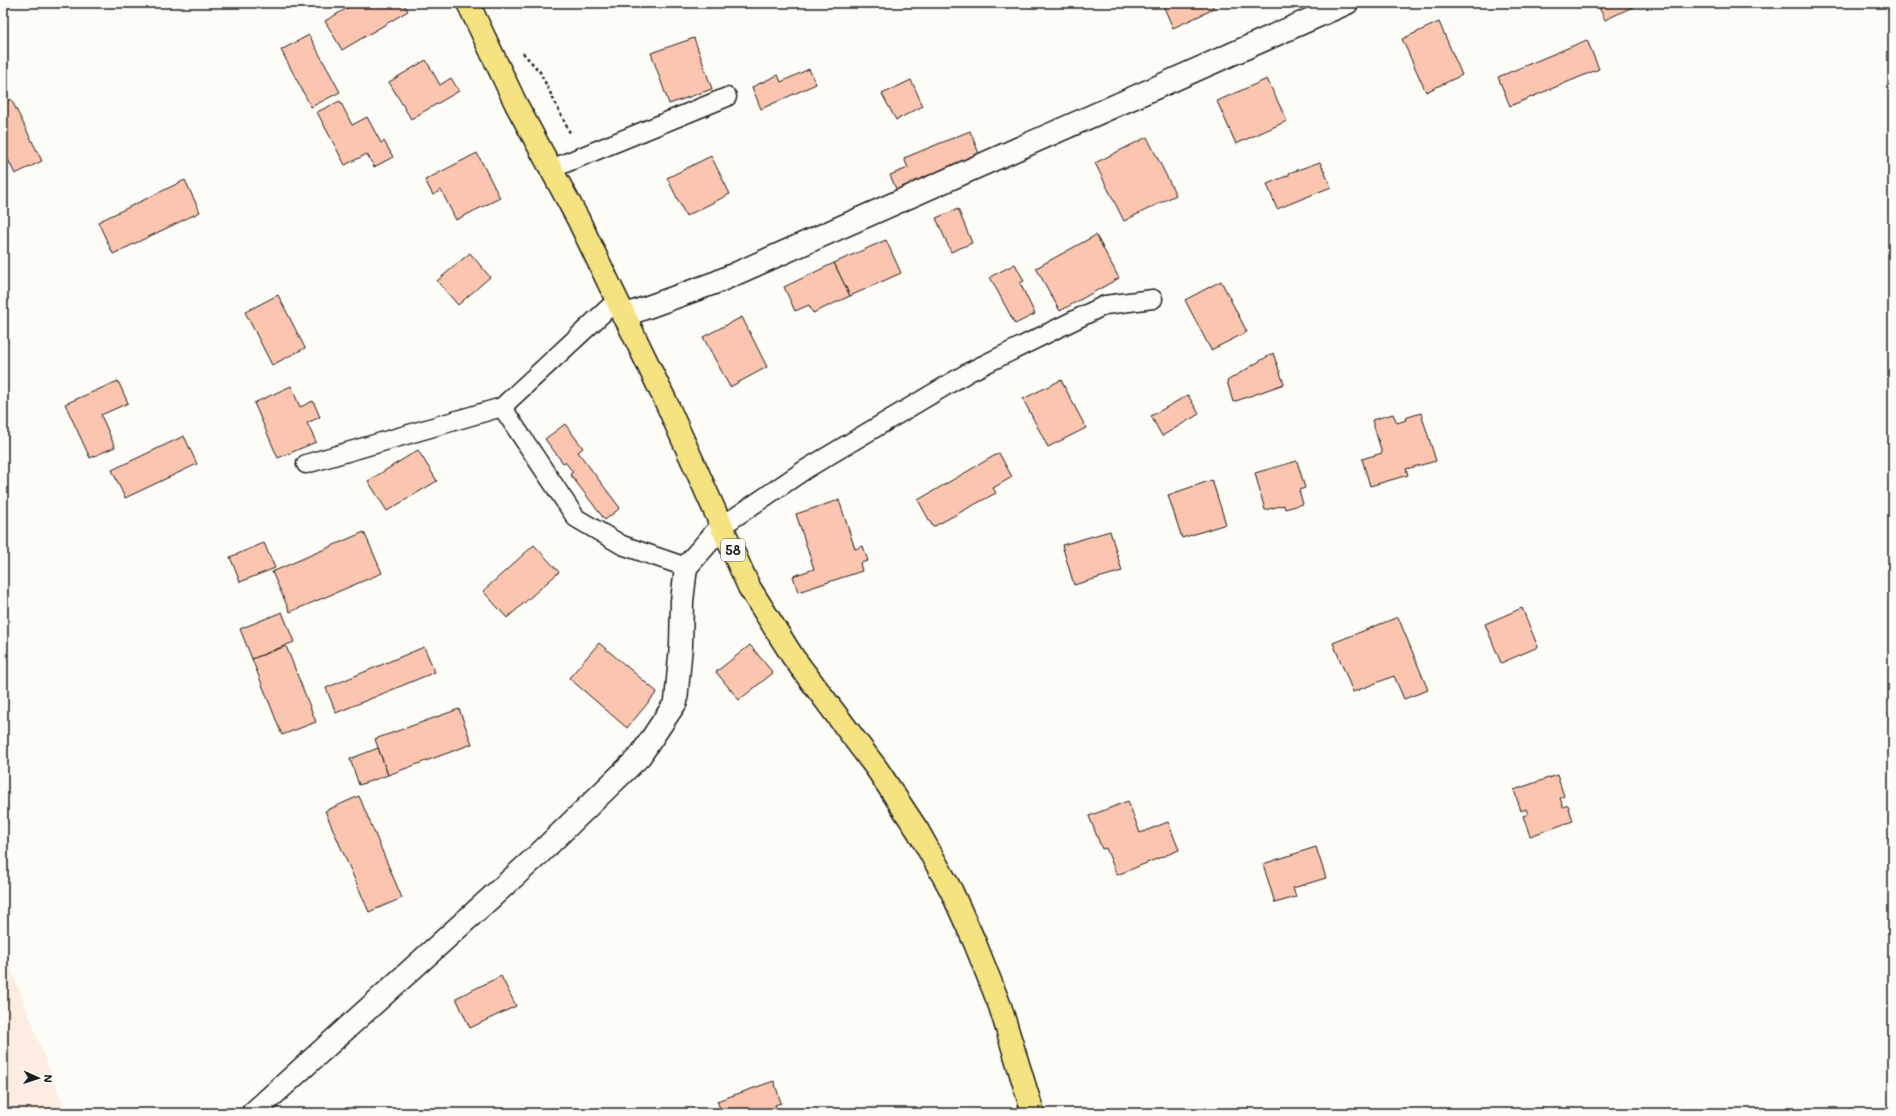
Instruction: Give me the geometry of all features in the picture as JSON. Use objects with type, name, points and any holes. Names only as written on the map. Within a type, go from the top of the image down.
[{"type":"main road","name":"58","points":[[468,3],[516,104],[578,219],[666,402],[749,587],[793,657],[877,769],[918,831],[951,890],[975,943],[1000,1006],[1033,1113]]},
{"type":"street","points":[[620,309],[717,282],[1347,3]]},
{"type":"street","points":[[253,1113],[538,855],[640,756],[676,702],[681,645],[682,601],[686,566],[722,526]]},
{"type":"lane","points":[[551,169],[727,97]]},
{"type":"lane","points":[[722,526],[806,469],[969,372],[1106,305],[1153,299]]},
{"type":"lane","points":[[306,464],[502,407],[620,309]]},
{"type":"lane","points":[[502,407],[576,518],[622,545],[686,566]]},
{"type":"path","points":[[521,50],[540,72],[581,157]]},
{"type":"shaded area","points":[[3,947],[66,1113],[3,1113]]},
{"type":"building","points":[[356,3],[403,3],[408,11],[342,50],[325,21]]},
{"type":"building","points":[[1162,3],[1211,3],[1214,9],[1173,28]]},
{"type":"building","points":[[1597,3],[1641,3],[1605,20]]},
{"type":"building","points":[[1439,22],[1462,75],[1426,92],[1402,39]]},
{"type":"building","points":[[309,35],[340,92],[311,107],[281,50]]},
{"type":"building","points":[[694,38],[712,89],[669,104],[651,53]]},
{"type":"building","points":[[1587,40],[1599,69],[1510,106],[1498,77]]},
{"type":"building","points":[[426,60],[440,85],[451,78],[459,91],[411,119],[389,82]]},
{"type":"building","points":[[809,69],[816,84],[761,109],[752,87],[778,75],[781,82]]},
{"type":"building","points":[[1267,79],[1287,121],[1236,144],[1217,101]]},
{"type":"building","points":[[911,80],[923,106],[896,120],[882,94]]},
{"type":"building","points":[[11,99],[42,161],[15,174],[3,149],[3,103]]},
{"type":"building","points":[[340,101],[352,125],[367,117],[381,143],[384,141],[393,157],[374,167],[367,154],[345,165],[317,112]]},
{"type":"building","points":[[970,131],[980,156],[900,198],[890,175],[908,168],[904,158]]},
{"type":"building","points":[[1147,137],[1176,195],[1124,221],[1095,163]]},
{"type":"building","points":[[477,153],[500,198],[456,220],[441,190],[433,195],[425,180]]},
{"type":"building","points":[[711,156],[730,194],[686,216],[667,178]]},
{"type":"building","points":[[1320,162],[1331,187],[1277,209],[1267,184],[1289,175],[1289,173]]},
{"type":"building","points":[[185,180],[200,212],[113,254],[98,222]]},
{"type":"building","points":[[958,209],[972,243],[951,252],[936,218]]},
{"type":"building","points":[[1096,235],[1119,278],[1060,311],[1036,268]]},
{"type":"building","points":[[886,240],[901,273],[850,296],[834,263]]},
{"type":"building","points":[[470,253],[490,277],[458,305],[437,281]]},
{"type":"building","points":[[834,263],[850,296],[813,313],[809,305],[795,311],[784,287]]},
{"type":"building","points":[[1015,264],[1024,281],[1020,283],[1035,314],[1015,324],[990,277]]},
{"type":"building","points":[[1221,281],[1247,332],[1211,350],[1185,300]]},
{"type":"building","points":[[278,295],[305,348],[272,365],[245,312]]},
{"type":"building","points":[[742,317],[767,367],[730,387],[703,337]]},
{"type":"building","points":[[1273,353],[1284,384],[1233,402],[1227,381]]},
{"type":"building","points":[[1061,380],[1086,428],[1048,447],[1023,399]]},
{"type":"building","points":[[118,381],[128,403],[101,415],[115,447],[90,458],[65,404]]},
{"type":"building","points":[[291,386],[300,407],[313,401],[320,417],[307,423],[316,442],[278,458],[254,403]]},
{"type":"building","points":[[1188,395],[1199,414],[1162,436],[1151,416]]},
{"type":"building","points":[[1421,413],[1436,461],[1406,469],[1408,475],[1370,486],[1362,459],[1382,453],[1372,420],[1393,414],[1397,423],[1406,420],[1405,418]]},
{"type":"building","points":[[565,424],[583,448],[578,452],[620,508],[605,520],[570,474],[573,472],[565,462],[563,463],[545,439]]},
{"type":"building","points":[[184,436],[197,464],[125,498],[112,470]]},
{"type":"building","points":[[418,450],[437,481],[387,511],[368,481]]},
{"type":"building","points":[[999,453],[1012,477],[993,488],[996,493],[933,527],[918,500]]},
{"type":"building","points":[[1297,461],[1305,488],[1299,490],[1303,504],[1285,509],[1284,505],[1265,510],[1255,473]]},
{"type":"building","points":[[1212,480],[1226,524],[1182,538],[1168,495]]},
{"type":"building","points":[[839,500],[855,549],[863,546],[868,561],[860,563],[862,571],[798,592],[793,576],[814,569],[796,514]]},
{"type":"building","points":[[1110,531],[1122,571],[1074,585],[1062,545]]},
{"type":"building","points":[[364,532],[382,573],[290,612],[272,572]]},
{"type":"building","points":[[264,543],[275,568],[240,582],[230,557]]},
{"type":"building","points":[[534,545],[559,572],[507,618],[483,591]]},
{"type":"building","points":[[1522,608],[1538,647],[1501,663],[1485,624]]},
{"type":"building","points":[[282,612],[294,642],[252,659],[240,629]]},
{"type":"building","points":[[1398,617],[1428,690],[1404,699],[1394,676],[1353,692],[1333,643]]},
{"type":"building","points":[[599,643],[657,692],[627,728],[569,678]]},
{"type":"building","points":[[750,645],[773,673],[739,700],[716,672]]},
{"type":"building","points":[[286,646],[316,722],[282,735],[252,659]]},
{"type":"building","points":[[424,647],[435,672],[336,713],[326,688]]},
{"type":"building","points":[[459,709],[472,744],[388,775],[375,739]]},
{"type":"building","points":[[378,748],[388,775],[359,785],[350,759]]},
{"type":"building","points":[[1557,775],[1564,796],[1560,798],[1563,807],[1568,805],[1573,821],[1530,836],[1523,816],[1528,814],[1526,809],[1521,811],[1514,790]]},
{"type":"building","points":[[359,796],[402,898],[369,912],[325,811]]},
{"type":"building","points":[[1128,801],[1140,833],[1168,822],[1179,850],[1117,875],[1106,848],[1102,849],[1089,816]]},
{"type":"building","points":[[1316,847],[1326,878],[1293,888],[1296,897],[1275,903],[1263,864]]},
{"type":"building","points":[[501,976],[516,1006],[470,1028],[456,998]]},
{"type":"building","points":[[774,1081],[781,1103],[775,1105],[778,1113],[722,1113],[717,1101]]}]
